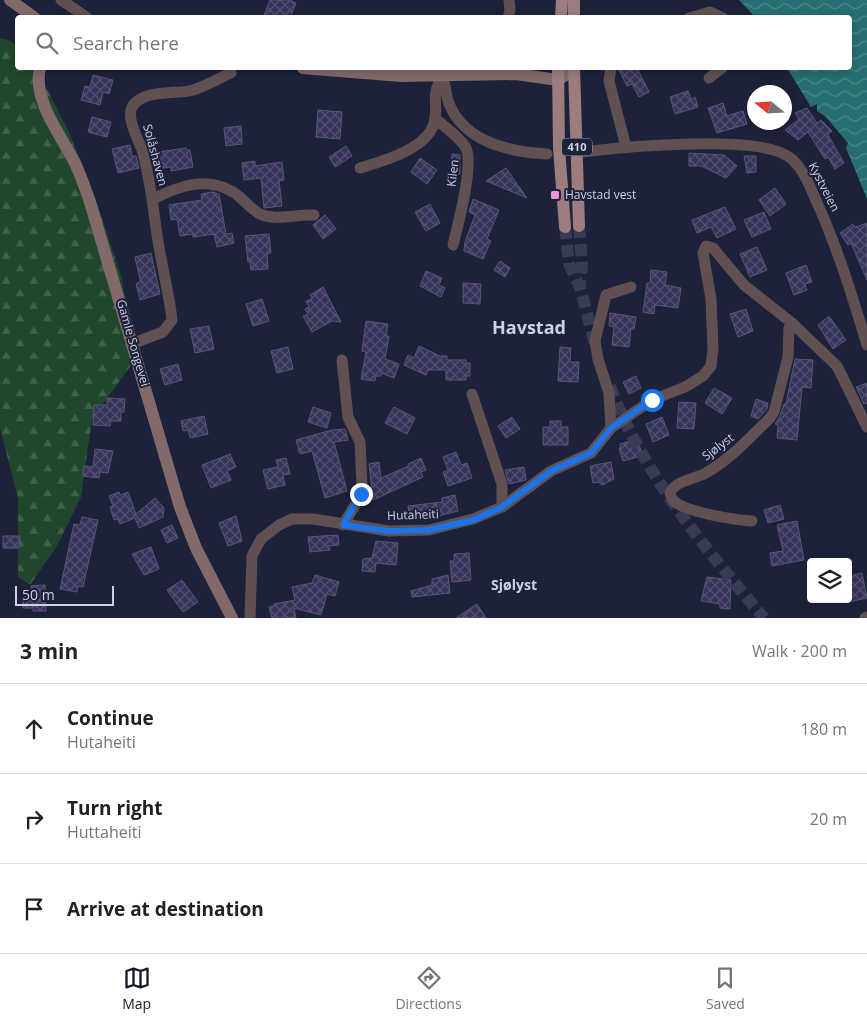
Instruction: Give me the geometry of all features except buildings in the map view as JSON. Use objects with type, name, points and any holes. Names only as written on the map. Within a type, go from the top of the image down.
[{"type":"main road","points":[[10,0],[31,15]]},
{"type":"main road","points":[[561,15],[562,0]]},
{"type":"main road","points":[[574,0],[574,15]]},
{"type":"main road","name":"Gamle Songevei","points":[[40,70],[38,76],[40,91],[76,167],[90,202],[134,343],[180,507],[196,548],[232,618]]},
{"type":"main road","points":[[359,70],[443,75],[558,74]]},
{"type":"main road","points":[[467,74],[488,70]]},
{"type":"main road","name":"410","points":[[574,70],[579,226]]},
{"type":"main road","name":"410","points":[[558,74],[559,148],[565,228]]},
{"type":"street","points":[[61,0],[84,15]]},
{"type":"street","points":[[509,0],[509,15]]},
{"type":"street","points":[[700,15],[710,12],[716,15]]},
{"type":"street","points":[[611,70],[609,81],[626,147]]},
{"type":"street","points":[[709,78],[719,70]]},
{"type":"street","name":"Solåshaven","points":[[134,343],[163,332],[172,320],[168,284],[158,242],[153,199],[142,151],[130,117],[132,105],[147,96],[193,90],[231,73]]},
{"type":"street","points":[[360,168],[388,160],[413,147],[432,131],[435,118],[436,89],[443,75]]},
{"type":"street","points":[[443,75],[449,104],[463,127],[491,143],[510,150],[546,154]]},
{"type":"street","name":"Kilen","points":[[435,118],[466,146],[470,158],[453,245]]},
{"type":"street","name":"Kystveien","points":[[582,152],[626,147],[742,144],[779,151],[789,157],[797,164],[806,178],[830,229],[867,346]]},
{"type":"street","name":"Solåshaven","points":[[153,199],[181,186],[209,183],[234,192],[260,214],[270,217],[314,215]]},
{"type":"street","name":"Hutaheiti","points":[[250,618],[252,556],[261,539],[279,525],[292,519],[313,519],[389,531],[429,530],[473,520],[502,507],[551,471],[591,453],[611,428],[644,404],[694,382],[711,366],[712,299],[703,253],[706,246],[713,248],[744,285],[792,323]]},
{"type":"street","points":[[611,428],[609,393],[598,359],[596,341],[606,295],[631,287]]},
{"type":"street","points":[[792,323],[837,366],[867,427]]},
{"type":"street","name":"Sjølyst","points":[[752,521],[725,519],[682,506],[673,500],[670,493],[676,485],[704,474],[731,457],[770,418],[774,412],[788,358],[789,328],[792,323]]},
{"type":"street","points":[[342,360],[348,417],[360,442],[362,485],[361,494],[343,525]]},
{"type":"street","points":[[472,394],[502,484],[502,507]]},
{"type":"green space","points":[[0,38],[11,41],[15,45],[15,70],[37,70],[69,132],[98,206],[122,279],[137,357],[92,419],[81,497],[57,546],[30,585],[18,577],[18,498],[0,428]]},
{"type":"water","points":[[739,0],[867,0],[867,199],[846,148],[848,143],[825,116],[817,111],[817,104],[811,107],[788,70],[852,70],[852,15],[753,15]]},
{"type":"tunnel","points":[[579,226],[582,263],[580,287]]},
{"type":"tunnel","points":[[565,227],[569,264],[580,287],[596,348]]},
{"type":"tunnel","points":[[610,386],[624,418],[657,479],[698,537],[764,618]]},
{"type":"place","name":"Havstad vest","points":[[555,195]]},
{"type":"district","name":"Havstad","points":[[529,328]]},
{"type":"district","name":"Sjølyst","points":[[514,585]]},
{"type":"route","points":[[361,494],[343,525],[389,531],[429,530],[473,520],[502,507],[551,471],[591,453],[611,428],[652,400]]}]
